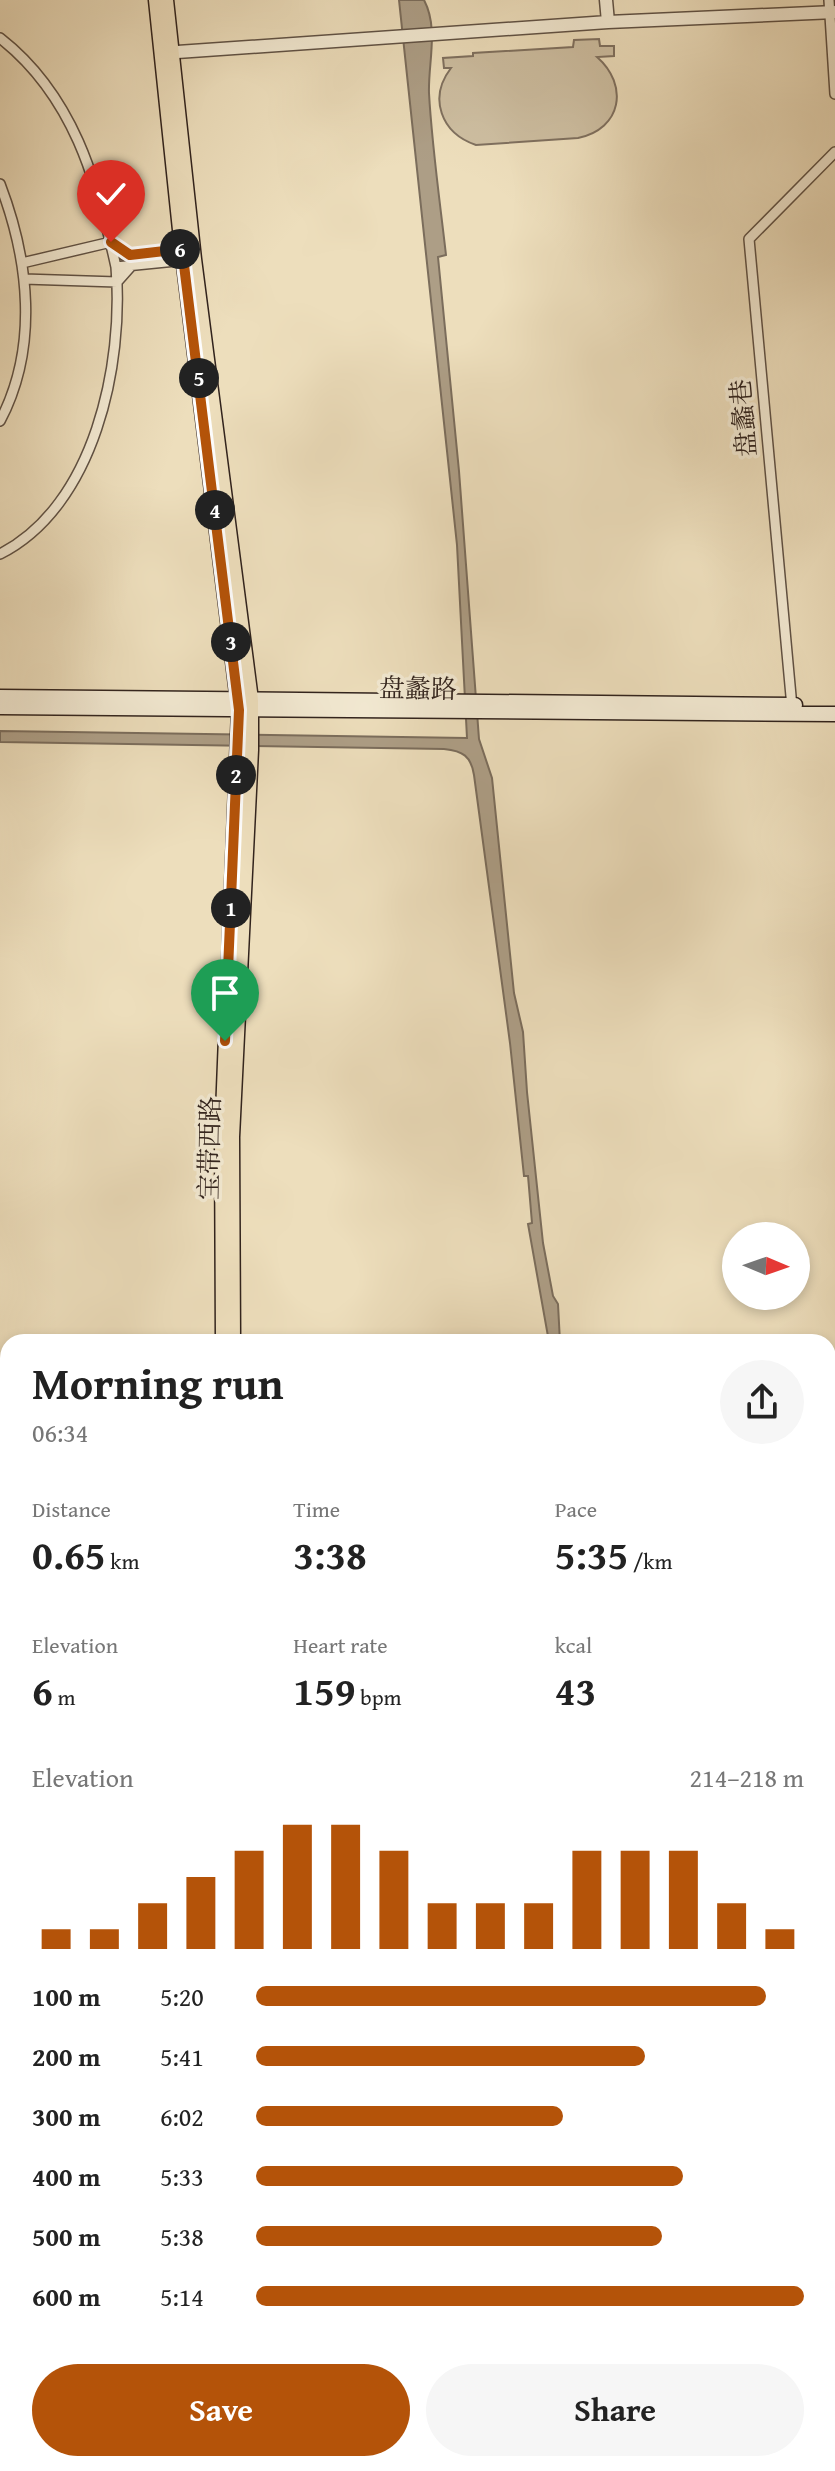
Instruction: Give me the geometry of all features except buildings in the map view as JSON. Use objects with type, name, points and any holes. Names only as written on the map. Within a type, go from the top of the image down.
[{"type":"main road","name":"宝带西路","points":[[156,0],[167,52]]},
{"type":"main road","name":"宝带西路","points":[[166,0],[167,52],[188,254],[245,705],[222,1138],[223,1334]]},
{"type":"main road","name":"盘蠡路","points":[[0,697],[245,705],[792,710],[835,714]]},
{"type":"main road","name":"盘蠡路","points":[[792,710],[835,704]]},
{"type":"main road","name":"盘蠡路","points":[[0,707],[245,705]]},
{"type":"main road","name":"宝带西路","points":[[233,1334],[232,1137],[244,749]]},
{"type":"street","points":[[606,0],[608,22]]},
{"type":"street","points":[[167,52],[831,8],[835,94]]},
{"type":"street","points":[[0,38],[34,68],[67,116],[92,176],[111,242],[119,311],[109,383],[87,456],[71,486],[33,533],[0,554]]},
{"type":"street","name":"盘蠡巷","points":[[792,710],[749,239],[835,152]]},
{"type":"street","points":[[0,184],[18,239],[24,279],[25,329],[23,359],[15,389],[0,421]]},
{"type":"street","points":[[111,242],[131,260]]},
{"type":"street","points":[[22,263],[111,242]]},
{"type":"street","points":[[115,261],[188,254]]},
{"type":"street","points":[[117,282],[131,260]]},
{"type":"street","points":[[24,279],[117,282]]},
{"type":"shaded area","points":[[399,0],[424,0],[431,22],[429,93],[446,255],[438,257],[459,471],[479,739],[492,778],[514,993],[523,1032],[543,1243],[553,1296],[558,1304],[560,1334],[548,1334],[528,1224],[532,1223],[528,1176],[524,1176],[510,1043],[474,775],[468,759],[461,753],[444,749],[0,742],[0,731],[467,738],[457,545]]},
{"type":"shaded area","points":[[599,39],[600,46],[614,46],[614,56],[597,57],[614,80],[617,93],[612,116],[593,133],[578,138],[476,145],[454,132],[447,123],[442,113],[440,91],[451,68],[444,68],[443,58],[473,56],[473,53],[573,47],[574,40]]},
{"type":"route","points":[[111,242],[130,255],[182,249],[239,710],[225,1041]]}]
